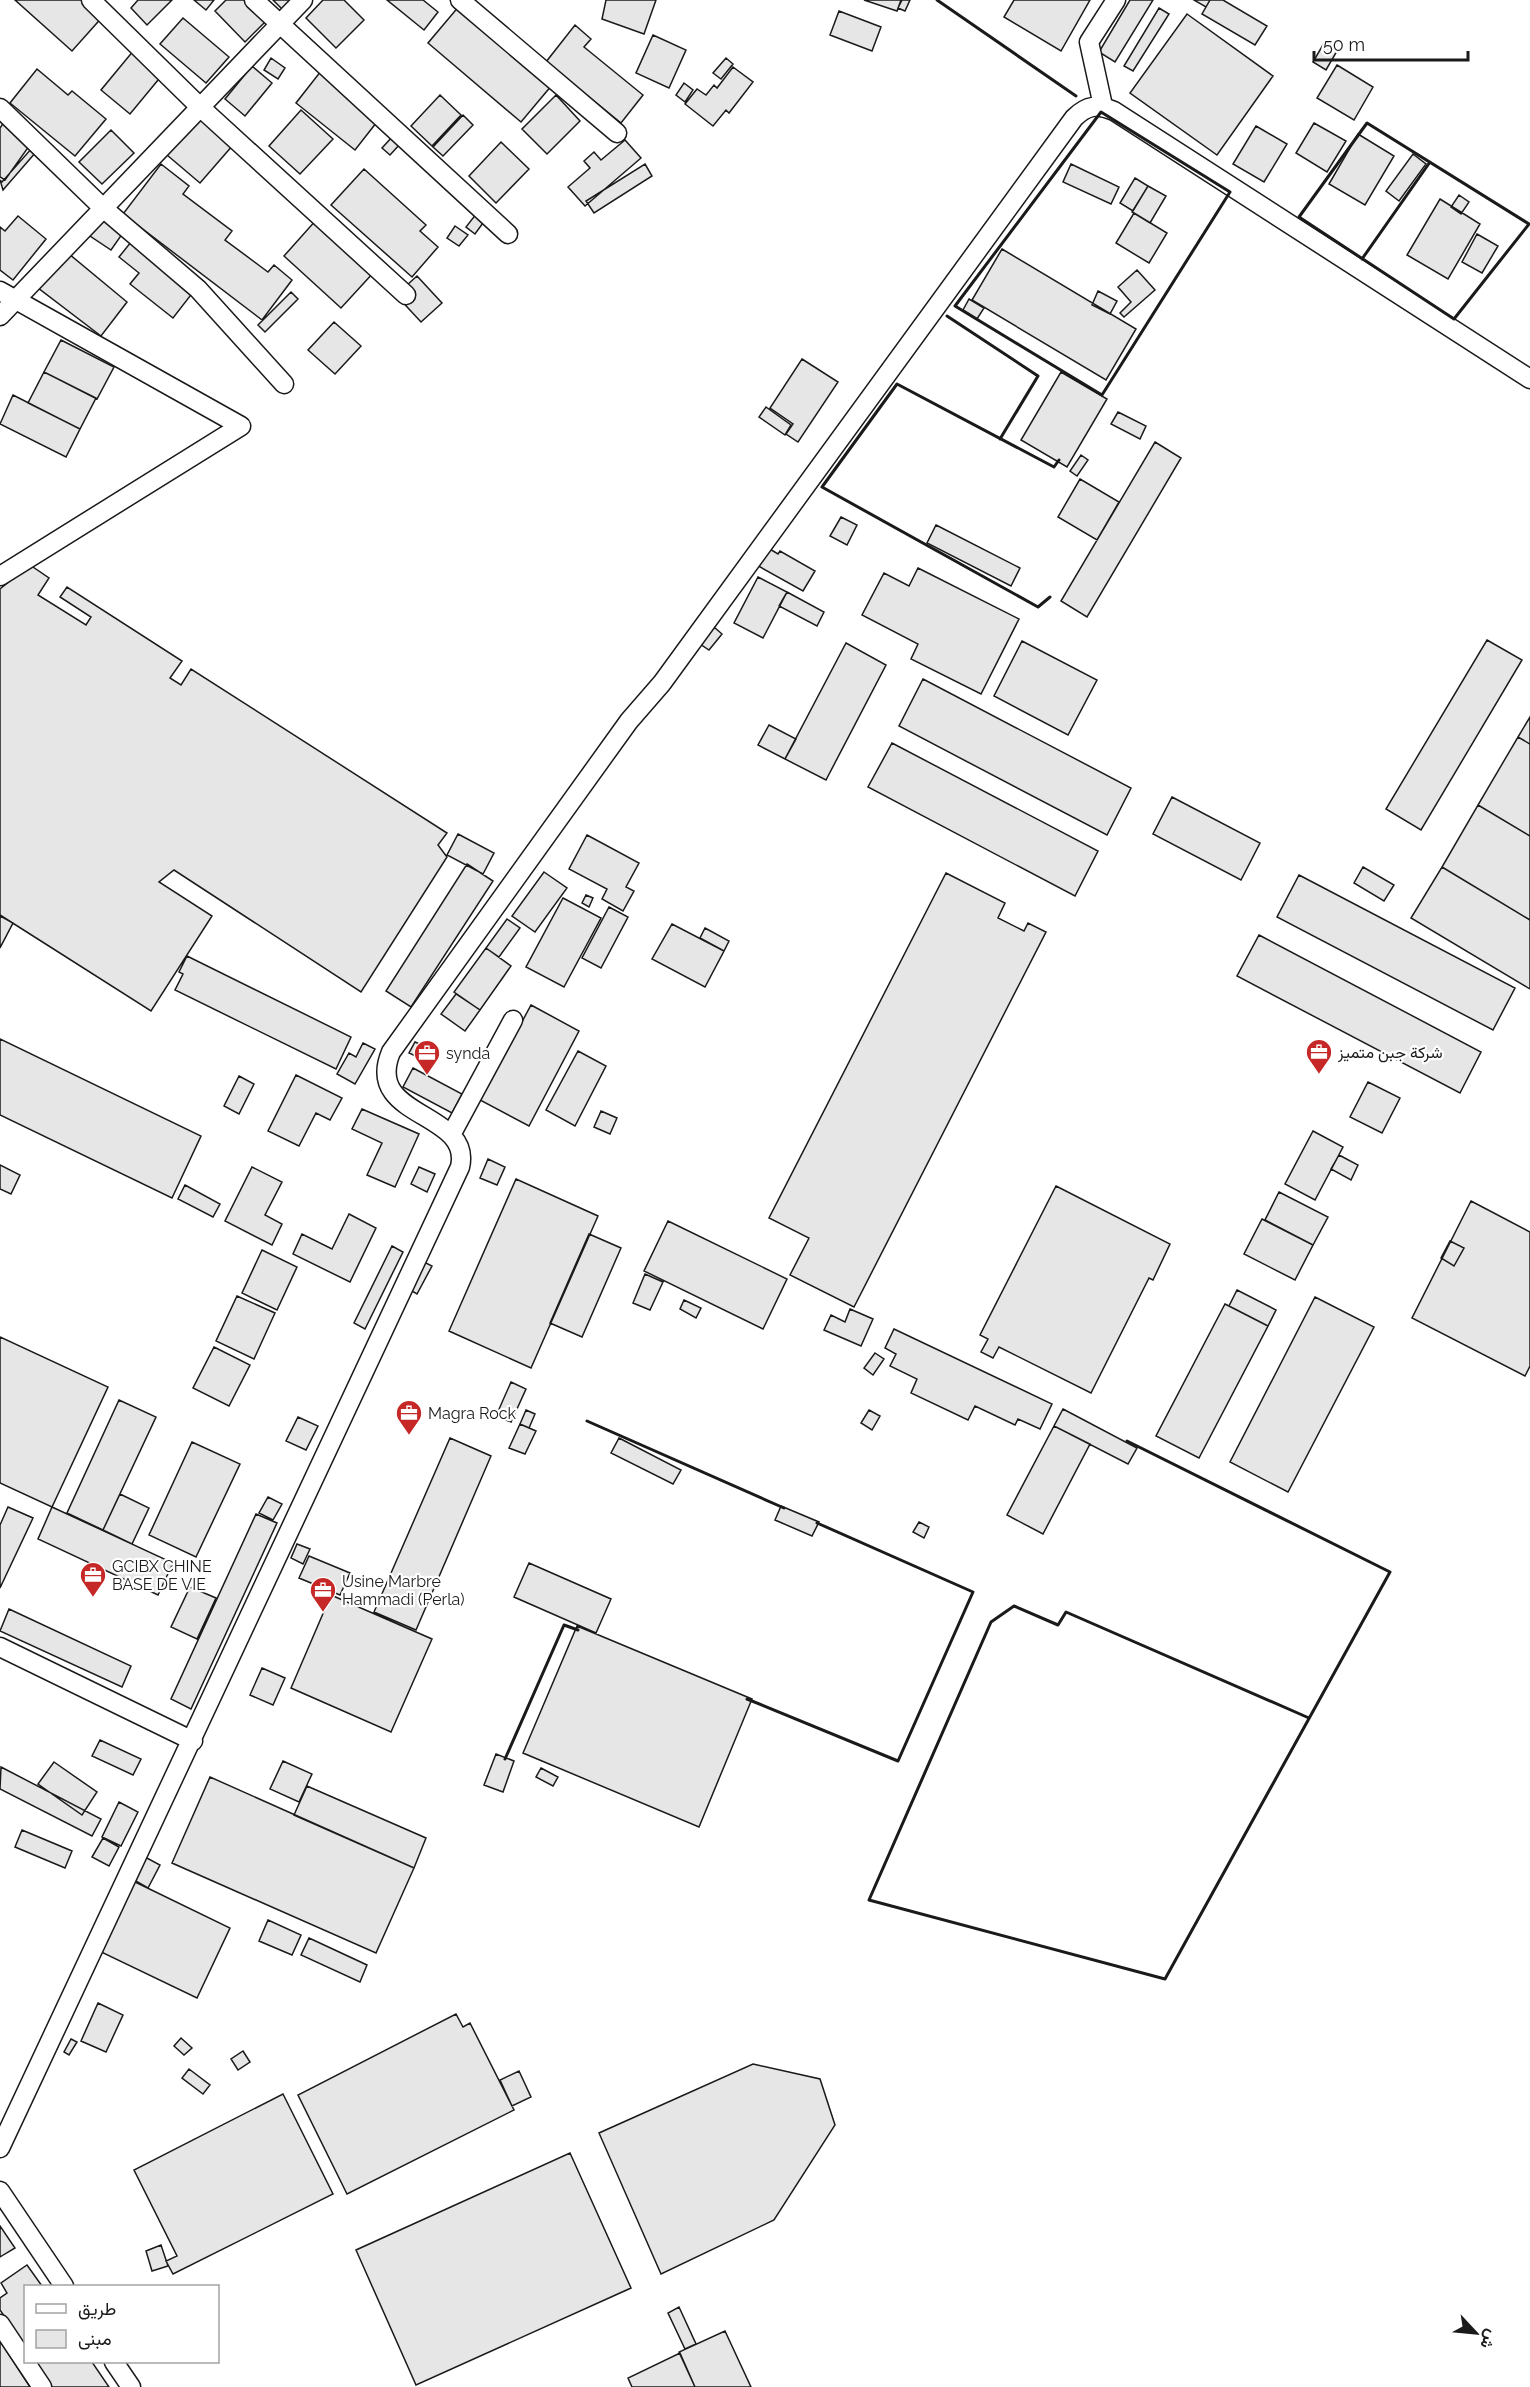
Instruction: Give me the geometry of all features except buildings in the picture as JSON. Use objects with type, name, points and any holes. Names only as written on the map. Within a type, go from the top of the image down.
[{"type":"street","points":[[91,0],[200,106],[406,295]]},
{"type":"street","points":[[254,0],[508,234]]},
{"type":"street","points":[[0,316],[7,295],[103,208],[303,0]]},
{"type":"street","points":[[460,0],[617,133]]},
{"type":"street","points":[[1103,106],[1089,42],[1116,0]]},
{"type":"street","points":[[0,2148],[193,1741],[460,1167],[461,1149],[451,1135],[398,1099],[390,1088],[386,1076],[391,1052],[629,721],[676,664],[1074,118],[1083,110],[1103,106],[1530,379]]},
{"type":"street","points":[[0,108],[103,208],[198,290],[284,384]]},
{"type":"street","points":[[0,576],[241,426],[7,295]]},
{"type":"street","points":[[451,1135],[513,1020]]},
{"type":"street","points":[[0,1647],[193,1741]]},
{"type":"street","points":[[0,2191],[63,2285]]},
{"type":"street","points":[[0,2324],[24,2360]]},
{"type":"street","points":[[26,2363],[42,2387]]},
{"type":"street","points":[[115,2363],[131,2387]]},
{"type":"wall","points":[[937,0],[1076,96]]},
{"type":"wall","points":[[1101,112],[1230,192],[1102,395],[955,306],[1101,112]]},
{"type":"wall","points":[[1367,123],[1529,224],[1454,319],[1299,217],[1367,123]]},
{"type":"wall","points":[[1362,259],[1430,162]]},
{"type":"wall","points":[[947,316],[1038,376],[1000,439]]},
{"type":"wall","points":[[1050,597],[1038,607],[822,487],[897,384],[1054,467],[1059,460]]},
{"type":"wall","points":[[587,1421],[784,1508]]},
{"type":"wall","points":[[1127,1441],[1390,1572],[1165,1979],[869,1900],[991,1622],[1014,1606],[1058,1625],[1066,1612],[1309,1718]]},
{"type":"wall","points":[[747,1699],[898,1761],[973,1592],[817,1523]]},
{"type":"wall","points":[[505,1759],[564,1625],[578,1630]]},
{"type":"place","name":"شركة جبن متميز","points":[[1319,1075]]},
{"type":"place","name":"synda","points":[[427,1076]]},
{"type":"place","name":"Magra Rock","points":[[409,1436]]},
{"type":"place","name":"GCIBX CHINE BASE DE VIE","points":[[93,1598]]},
{"type":"place","name":"Usine Marbre Hammadi (Perla)","points":[[323,1613]]}]
